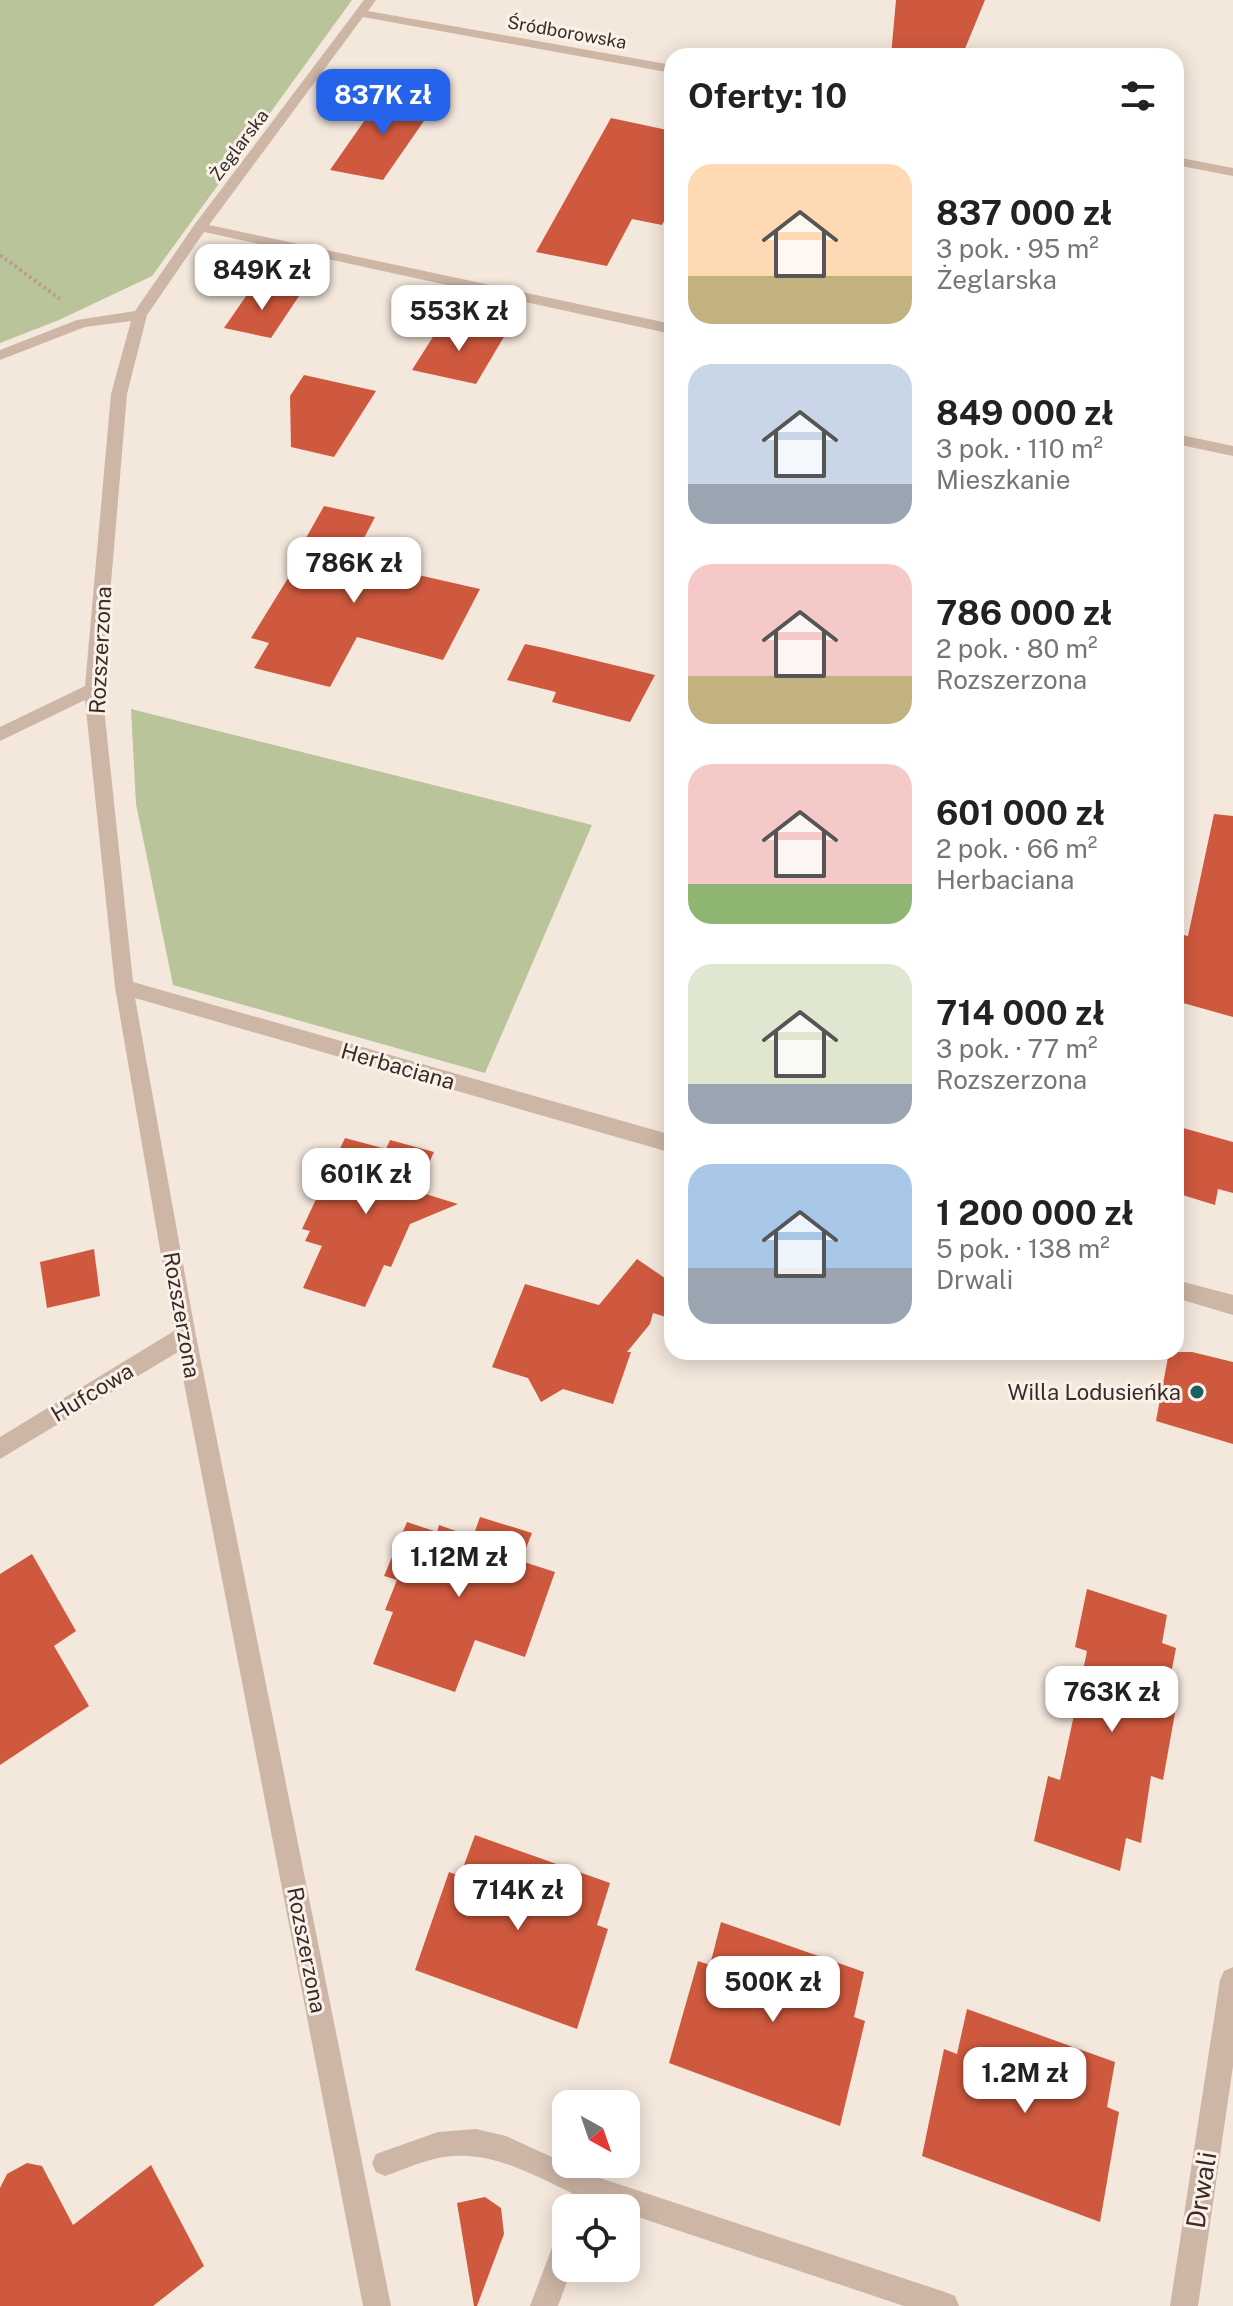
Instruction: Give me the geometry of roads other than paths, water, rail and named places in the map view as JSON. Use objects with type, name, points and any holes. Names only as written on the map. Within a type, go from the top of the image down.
[{"type":"street","name":"Żeglarska","points":[[140,315],[200,227],[370,0]]},
{"type":"street","name":"Śródborowska","points":[[360,13],[664,68]]},
{"type":"street","points":[[1184,163],[1233,172]]},
{"type":"street","points":[[200,227],[664,327]]},
{"type":"street","points":[[0,355],[82,323],[140,315]]},
{"type":"street","name":"Rozszerzona","points":[[140,315],[119,394],[93,689],[106,838],[124,987],[185,1336],[377,2306]]},
{"type":"street","points":[[1184,441],[1233,451]]},
{"type":"street","points":[[0,735],[93,689]]},
{"type":"street","name":"Herbaciana","points":[[124,987],[664,1142]]},
{"type":"street","points":[[1184,1291],[1233,1305]]},
{"type":"street","name":"Hufcowa","points":[[0,1449],[185,1336]]},
{"type":"street","name":"Drwali","points":[[1184,2306],[1233,1980]]},
{"type":"street","points":[[385,2163],[438,2145],[476,2142],[506,2149],[578,2194]]},
{"type":"street","points":[[640,2215],[945,2306]]},
{"type":"street","points":[[544,2306],[553,2282]]},
{"type":"place","name":"Willa Lodusieńka","points":[[1197,1392]]}]
